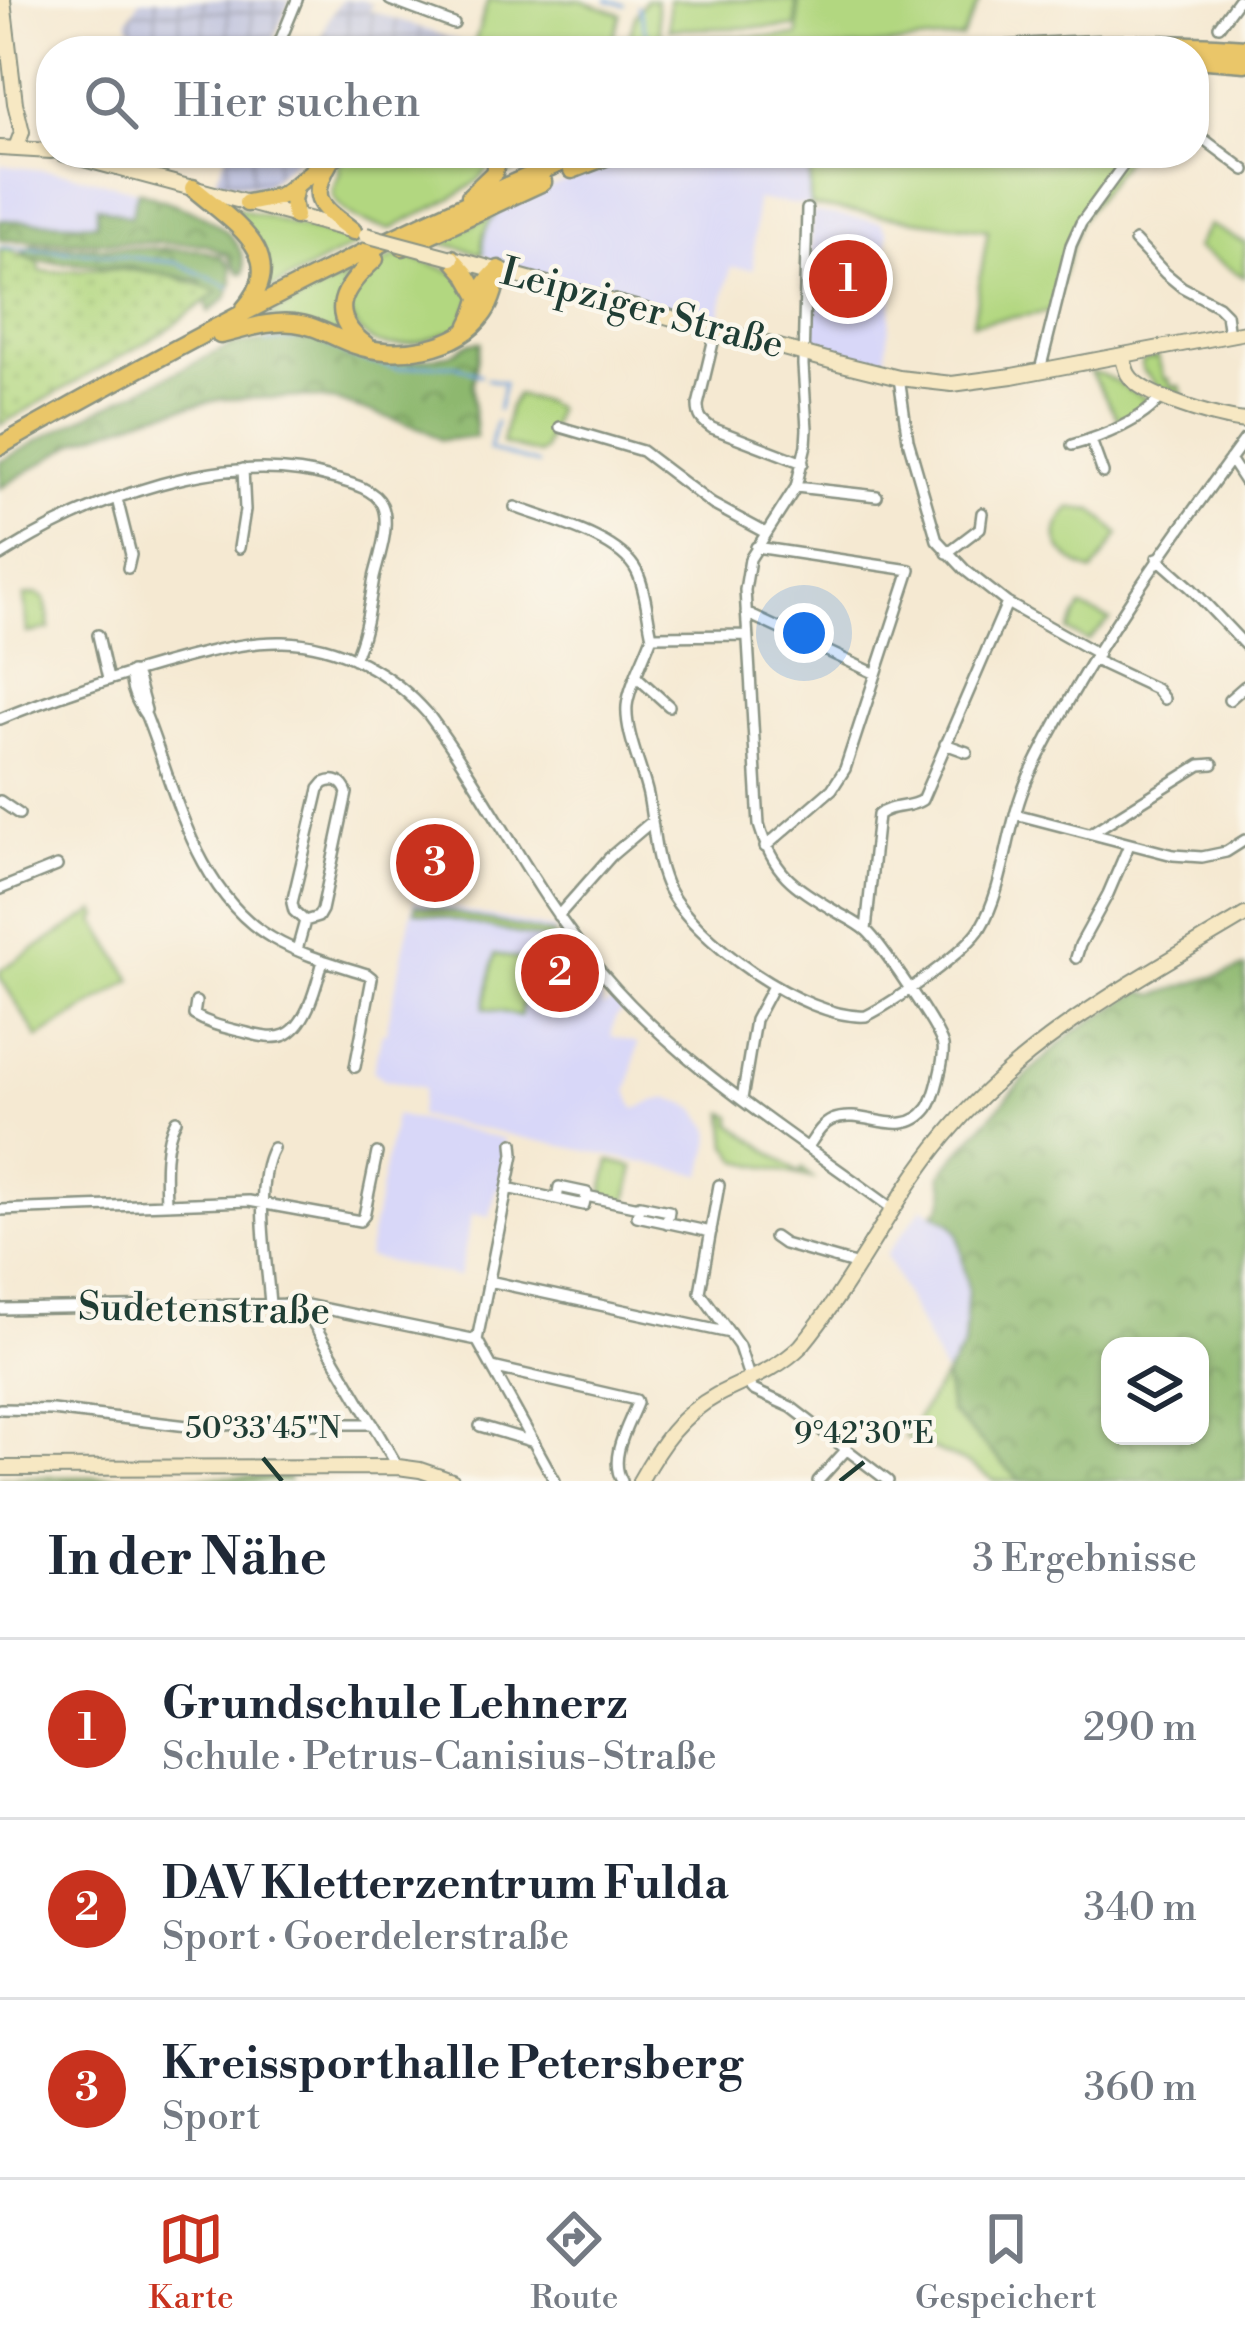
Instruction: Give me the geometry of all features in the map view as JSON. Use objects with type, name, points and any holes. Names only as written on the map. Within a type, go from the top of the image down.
[{"type":"highway","points":[[1209,47],[1245,48]]},
{"type":"highway","points":[[1209,60],[1245,63]]},
{"type":"highway","points":[[247,203],[277,197],[321,168]]},
{"type":"highway","points":[[326,168],[318,184],[320,201],[359,233]]},
{"type":"highway","points":[[455,208],[495,168]]},
{"type":"highway","points":[[0,446],[237,316],[455,208],[549,168]]},
{"type":"highway","points":[[126,378],[326,281],[578,168]]},
{"type":"highway","points":[[295,187],[295,216]]},
{"type":"highway","points":[[193,188],[245,233],[261,257],[260,286],[237,316]]},
{"type":"highway","points":[[373,350],[348,328],[343,303],[354,279],[375,260]]},
{"type":"highway","points":[[457,260],[478,295]]},
{"type":"highway","points":[[220,335],[297,322],[373,350],[435,346],[466,331],[487,309],[499,269]]},
{"type":"highway","points":[[466,331],[478,295],[499,269]]},
{"type":"main road","points":[[2,0],[15,103],[8,148]]},
{"type":"main road","name":"Leipziger Straße","points":[[119,168],[899,378],[952,384],[1245,332]]},
{"type":"main road","points":[[1122,355],[1132,379],[1162,396],[1245,421]]},
{"type":"main road","points":[[640,1481],[665,1439],[689,1413],[799,1348],[945,1136],[1017,1062],[1245,915]]},
{"type":"main road","points":[[0,1468],[402,1472],[452,1481]]},
{"type":"street","points":[[282,36],[297,0]]},
{"type":"street","points":[[390,0],[454,24]]},
{"type":"street","points":[[1220,26],[1238,0]]},
{"type":"street","points":[[1209,143],[1245,170]]},
{"type":"street","points":[[1040,370],[1071,245],[1081,223],[1121,168]]},
{"type":"street","points":[[807,209],[807,429],[802,463],[796,487],[750,559],[745,590],[759,825],[780,873],[866,930],[908,987],[944,1052],[929,1107],[916,1119],[900,1124],[832,1120],[808,1147]]},
{"type":"street","points":[[1135,241],[1182,287],[1226,314],[1228,335]]},
{"type":"street","points":[[716,330],[698,405],[702,421],[802,463]]},
{"type":"street","points":[[899,378],[908,440],[932,530],[947,553],[1007,604],[1156,689],[1164,699]]},
{"type":"street","points":[[1072,445],[1155,406],[1162,396]]},
{"type":"street","points":[[560,427],[642,452],[712,504],[766,533]]},
{"type":"street","points":[[515,507],[608,544],[627,556],[639,574],[652,636],[627,706],[661,870],[681,910],[772,986],[820,1008],[860,1017],[954,956],[981,927],[1026,783],[1054,727],[1157,558],[1245,439]]},
{"type":"street","points":[[1091,440],[1103,473]]},
{"type":"street","points":[[1230,459],[1245,482]]},
{"type":"street","points":[[239,548],[245,510],[243,470]]},
{"type":"street","points":[[0,556],[74,517],[178,479],[243,470],[317,474],[368,491],[384,510],[362,640],[354,659]]},
{"type":"street","points":[[796,487],[877,496]]},
{"type":"street","points":[[116,500],[131,555],[128,568]]},
{"type":"street","points":[[947,553],[980,528],[982,513]]},
{"type":"street","points":[[756,547],[910,570],[839,779],[765,847]]},
{"type":"street","points":[[1157,558],[1245,645]]},
{"type":"street","points":[[866,930],[878,815],[922,800],[1007,604]]},
{"type":"street","points":[[746,614],[876,674]]},
{"type":"street","points":[[98,635],[108,679]]},
{"type":"street","points":[[652,636],[746,635]]},
{"type":"street","points":[[0,719],[108,679],[218,650],[275,642],[312,646],[354,659],[392,681],[428,714],[558,916],[624,998],[742,1099],[895,1210]]},
{"type":"street","points":[[131,672],[138,704],[195,845],[230,902],[270,937],[323,961],[368,974],[373,981],[355,1067]]},
{"type":"street","points":[[637,677],[670,706]]},
{"type":"street","points":[[1229,700],[1245,686]]},
{"type":"street","points":[[945,744],[967,752]]},
{"type":"street","points":[[1091,833],[1200,765],[1213,764]]},
{"type":"street","points":[[337,781],[347,793],[322,910],[318,917],[305,921],[292,903],[319,789],[337,781]]},
{"type":"street","points":[[0,801],[19,814]]},
{"type":"street","points":[[1015,814],[1173,855],[1202,857],[1226,852],[1245,840]]},
{"type":"street","points":[[558,916],[610,856],[650,822]]},
{"type":"street","points":[[1076,958],[1129,845]]},
{"type":"street","points":[[0,889],[57,866]]},
{"type":"street","points":[[296,950],[305,921]]},
{"type":"street","points":[[196,1002],[194,1015],[207,1023],[283,1036],[303,1018],[323,961]]},
{"type":"street","points":[[742,1099],[755,1020],[772,986]]},
{"type":"street","points":[[166,1203],[168,1147],[176,1120]]},
{"type":"street","points":[[513,1143],[477,1340],[555,1481]]},
{"type":"street","points":[[270,1304],[263,1202],[267,1159],[273,1148]]},
{"type":"street","points":[[0,1210],[263,1202],[362,1220],[377,1153]]},
{"type":"street","points":[[719,1185],[700,1292],[742,1353],[753,1390],[791,1407],[888,1481]]},
{"type":"street","points":[[507,1188],[584,1205],[586,1196],[639,1207],[637,1216],[711,1232]]},
{"type":"street","points":[[774,1237],[858,1265]]},
{"type":"street","points":[[489,1281],[730,1333]]},
{"type":"street","points":[[302,1304],[402,1472]]},
{"type":"street","name":"Sudetenstraße","points":[[0,1310],[302,1304],[477,1340]]},
{"type":"street","points":[[492,1367],[636,1400],[616,1471],[622,1481]]},
{"type":"street","points":[[0,1408],[52,1409],[196,1427],[373,1424]]},
{"type":"street","points":[[481,1426],[534,1442]]},
{"type":"street","points":[[818,1481],[847,1449]]},
{"type":"shaded area","points":[[140,0],[290,0],[275,36],[144,36],[129,27],[127,20]]},
{"type":"shaded area","points":[[342,0],[362,0],[372,4],[369,10],[445,36],[322,36]]},
{"type":"shaded area","points":[[0,165],[67,173],[138,191],[132,217],[97,207],[97,224],[0,220]]},
{"type":"shaded area","points":[[221,168],[285,168],[263,187],[215,181]]},
{"type":"shaded area","points":[[602,168],[810,168],[810,206],[756,200],[753,269],[731,267],[718,322],[526,272],[483,254],[482,240],[491,219],[530,195]]},
{"type":"shaded area","points":[[812,212],[881,222],[888,232],[884,291],[893,293],[885,366],[808,344]]},
{"type":"shaded area","points":[[414,900],[555,930],[552,941],[548,940],[537,993],[558,998],[575,991],[602,998],[602,1007],[616,1000],[625,1009],[615,1018],[611,1036],[638,1043],[627,1088],[634,1107],[669,1098],[697,1110],[712,1135],[703,1175],[418,1116],[424,1088],[384,1079],[373,1071],[382,1033],[386,1033]]},
{"type":"shaded area","points":[[395,1115],[505,1139],[503,1146],[509,1152],[501,1188],[496,1188],[490,1217],[472,1214],[459,1277],[367,1257]]},
{"type":"shaded area","points":[[923,1207],[951,1223],[958,1233],[968,1289],[964,1347],[945,1376],[886,1255]]},
{"type":"green space","points":[[488,0],[580,0],[621,14],[614,36],[477,36]]},
{"type":"green space","points":[[646,0],[656,0],[661,36],[629,36]]},
{"type":"green space","points":[[669,0],[796,0],[796,27],[669,29]]},
{"type":"green space","points":[[798,0],[980,0],[963,36],[798,36]]},
{"type":"green space","points":[[338,168],[488,168],[468,188],[392,229],[345,211],[333,197]]},
{"type":"green space","points":[[498,168],[523,168],[495,180]]},
{"type":"green space","points":[[810,168],[1119,168],[1079,222],[1051,312],[973,323],[988,230],[810,206]]},
{"type":"green space","points":[[138,191],[222,228],[242,255],[244,273],[239,273],[227,255],[205,244],[0,240],[0,220],[97,224],[97,206],[131,217]]},
{"type":"green space","points":[[215,202],[359,243],[261,294],[267,275]]},
{"type":"green space","points":[[497,213],[485,232],[483,254],[438,242]]},
{"type":"green space","points":[[1209,225],[1245,243],[1244,277],[1196,248]]},
{"type":"green space","points":[[32,245],[201,250],[221,256],[231,267],[232,282],[226,298],[209,312],[201,281],[134,268],[39,261],[23,253]]},
{"type":"green space","points":[[0,249],[39,263],[40,271],[143,272],[218,292],[164,332],[0,425]]},
{"type":"green space","points":[[400,254],[457,273],[474,297],[460,328],[391,346],[364,335],[347,300],[376,265]]},
{"type":"green space","points":[[348,276],[343,288],[356,339],[266,317]]},
{"type":"green space","points":[[316,340],[350,355],[384,361],[451,354],[481,342],[472,386],[476,437],[441,440],[423,429],[337,401],[222,399],[151,415],[80,440],[0,488],[0,462],[54,432],[232,345]]},
{"type":"green space","points":[[1157,357],[1165,379],[1171,387],[1180,386],[1183,399],[1156,385],[1142,369],[1142,361]]},
{"type":"green space","points":[[1090,372],[1148,399],[1149,405],[1119,421]]},
{"type":"green space","points":[[517,395],[556,409],[539,454],[502,444],[509,408]]},
{"type":"green space","points":[[1071,508],[1093,510],[1119,534],[1093,572],[1059,546],[1058,528]]},
{"type":"green space","points":[[37,594],[45,599],[50,629],[27,633],[24,596]]},
{"type":"green space","points":[[1081,607],[1110,620],[1088,641],[1068,631]]},
{"type":"green space","points":[[416,905],[554,935],[552,941],[415,911]]},
{"type":"green space","points":[[96,911],[95,920],[132,980],[38,1038],[0,970]]},
{"type":"green space","points":[[495,954],[531,962],[520,1016],[484,1008]]},
{"type":"green space","points":[[1245,967],[1245,1481],[1021,1481],[950,1411],[945,1376],[964,1347],[968,1289],[958,1233],[934,1213],[945,1196],[941,1176],[1031,1071],[1072,1033],[1141,991],[1155,995]]},
{"type":"green space","points":[[725,1113],[732,1116],[732,1124],[812,1178],[739,1161],[728,1145]]},
{"type":"green space","points":[[610,1161],[634,1167],[627,1202],[602,1196]]},
{"type":"green space","points":[[945,1376],[950,1411],[1021,1481],[995,1481],[971,1465],[905,1437]]},
{"type":"green space","points":[[24,1477],[288,1477],[289,1481],[0,1481]]},
{"type":"waterway","points":[[607,0],[624,5]]},
{"type":"waterway","points":[[638,6],[648,36]]},
{"type":"waterway","points":[[0,247],[178,263],[229,287]]},
{"type":"waterway","points":[[265,342],[313,336],[351,357],[398,369],[456,365],[480,375]]},
{"type":"waterway","points":[[487,379],[504,383],[498,410]]},
{"type":"waterway","points":[[496,422],[489,450],[538,464]]},
{"type":"place","name":"Grundschule Lehnerz","points":[[848,279]]},
{"type":"place","name":"Kreissporthalle Petersberg","points":[[435,863]]},
{"type":"place","name":"DAV Kletterzentrum Fulda","points":[[560,973]]}]
